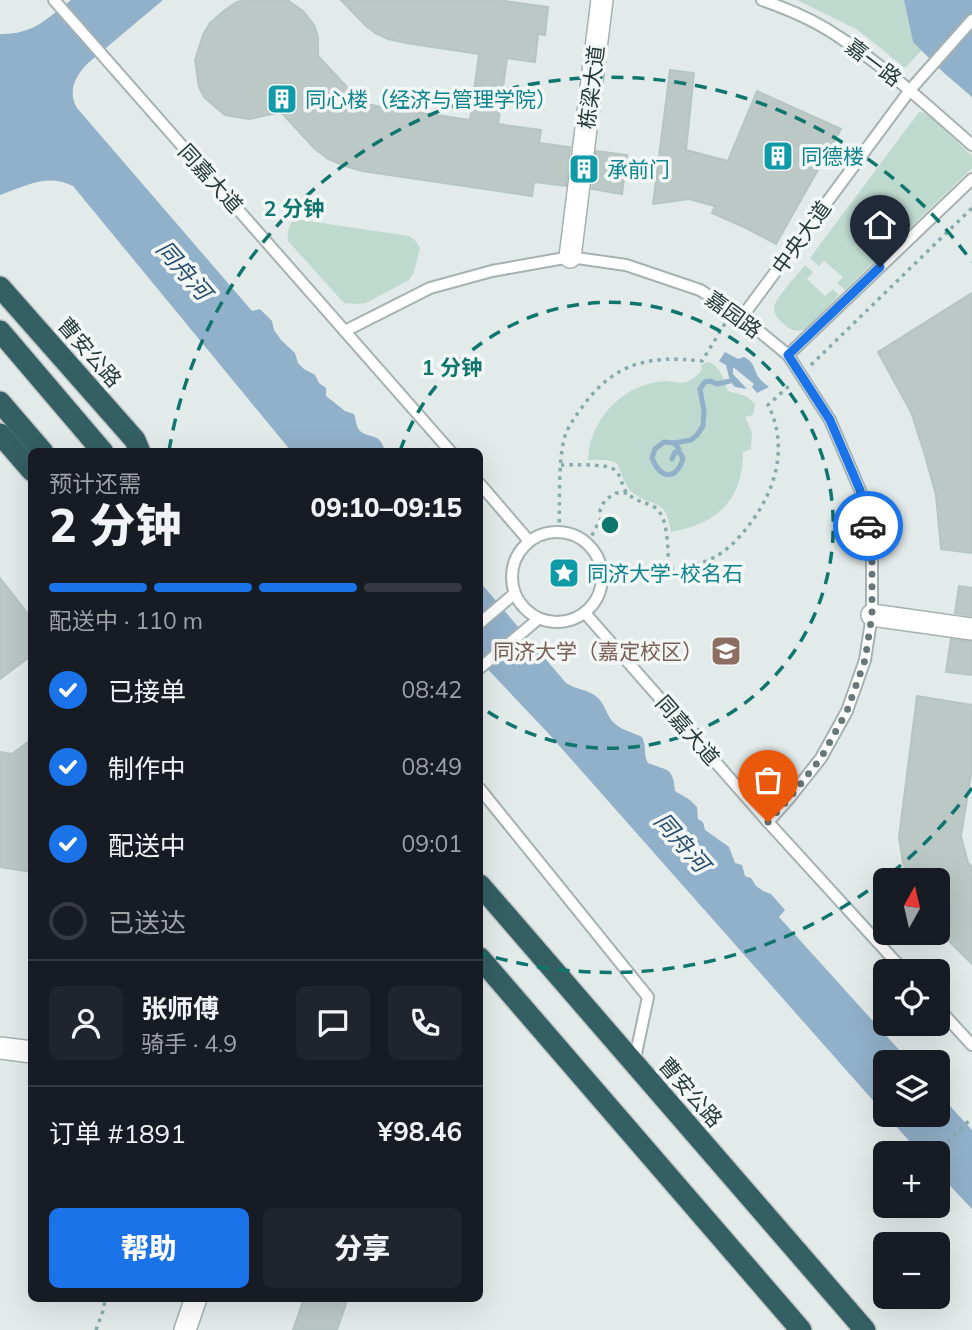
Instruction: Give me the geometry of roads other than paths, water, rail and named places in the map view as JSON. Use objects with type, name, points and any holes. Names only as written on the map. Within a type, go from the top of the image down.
[{"type":"highway","name":"曹安公路","points":[[0,287],[135,440],[138,448]]},
{"type":"highway","points":[[0,331],[100,448]]},
{"type":"highway","points":[[0,402],[40,448]]},
{"type":"highway","points":[[0,434],[28,466]]},
{"type":"highway","name":"曹安公路","points":[[483,888],[865,1330]]},
{"type":"highway","points":[[483,961],[801,1330]]},
{"type":"street","name":"栋梁大道","points":[[570,257],[603,0]]},
{"type":"street","points":[[872,615],[972,629]]},
{"type":"street","points":[[0,1048],[28,1052]]},
{"type":"street","points":[[185,1330],[195,1302]]},
{"type":"lane","name":"嘉一路","points":[[762,0],[801,16],[838,36],[910,90],[972,145]]},
{"type":"lane","name":"同嘉大道","points":[[55,1],[447,448]]},
{"type":"lane","name":"中央大道","points":[[737,314],[910,90],[972,20]]},
{"type":"lane","points":[[788,355],[972,178]]},
{"type":"lane","name":"嘉园路","points":[[345,331],[430,288],[492,271],[570,257],[626,265],[700,290],[737,314],[788,355],[830,420],[860,490],[872,541],[872,615],[865,660],[847,711],[821,758],[768,822]]},
{"type":"lane","points":[[483,487],[529,541]]},
{"type":"lane","points":[[559,531],[588,543],[597,555],[602,570],[602,586],[596,601],[586,612],[561,622],[537,620],[519,603],[511,580],[512,565],[519,551],[529,541],[543,533],[559,531]]},
{"type":"lane","points":[[483,620],[514,594]]},
{"type":"lane","name":"同嘉大道","points":[[586,612],[768,822],[893,959]]},
{"type":"lane","points":[[483,664],[537,620]]},
{"type":"lane","points":[[483,793],[648,997],[634,1063]]},
{"type":"lane","points":[[950,1021],[972,1045]]},
{"type":"water","name":"同舟河","points":[[71,0],[163,0],[88,63],[74,84],[74,102],[252,311],[260,309],[272,321],[274,330],[295,353],[298,363],[315,375],[319,383],[326,388],[326,396],[345,411],[354,414],[360,431],[377,438],[384,448],[289,448],[73,186],[63,182],[45,181],[0,195],[0,34],[21,32],[46,19]]},
{"type":"water","points":[[904,0],[972,0],[972,97],[913,42]]},
{"type":"water","points":[[725,352],[738,359],[744,357],[748,360],[760,379],[769,387],[757,393],[752,387],[754,384],[733,367],[733,374],[747,389],[735,387],[730,381],[726,365],[719,361]]},
{"type":"water","name":"同舟河","points":[[483,586],[566,683],[593,694],[615,724],[642,737],[648,763],[671,774],[675,791],[697,807],[698,819],[703,822],[705,830],[729,847],[735,863],[742,865],[745,876],[771,894],[785,910],[779,917],[873,1021],[873,1036],[887,1036],[899,1050],[873,1050],[873,1100],[548,733],[483,664]]},
{"type":"water","points":[[950,1106],[972,1130],[972,1209],[950,1186],[950,1141],[909,1141],[897,1127],[950,1127]]},
{"type":"waterway","points":[[674,443],[691,440],[703,426],[704,411],[700,389],[705,382],[717,384],[730,381]]},
{"type":"waterway","points":[[664,442],[674,443],[683,459],[676,471],[668,475],[659,470],[652,458],[655,449],[664,442]]},
{"type":"waterway","points":[[672,459],[675,452],[678,452]]},
{"type":"place","name":"同心楼（经济与管理学院）","points":[[282,99]]},
{"type":"place","name":"同德楼","points":[[778,156]]},
{"type":"place","name":"承前门","points":[[584,169]]},
{"type":"place","name":"同济大学-校名石","points":[[564,573]]},
{"type":"place","name":"同济大学（嘉定校区）","points":[[726,651]]}]
